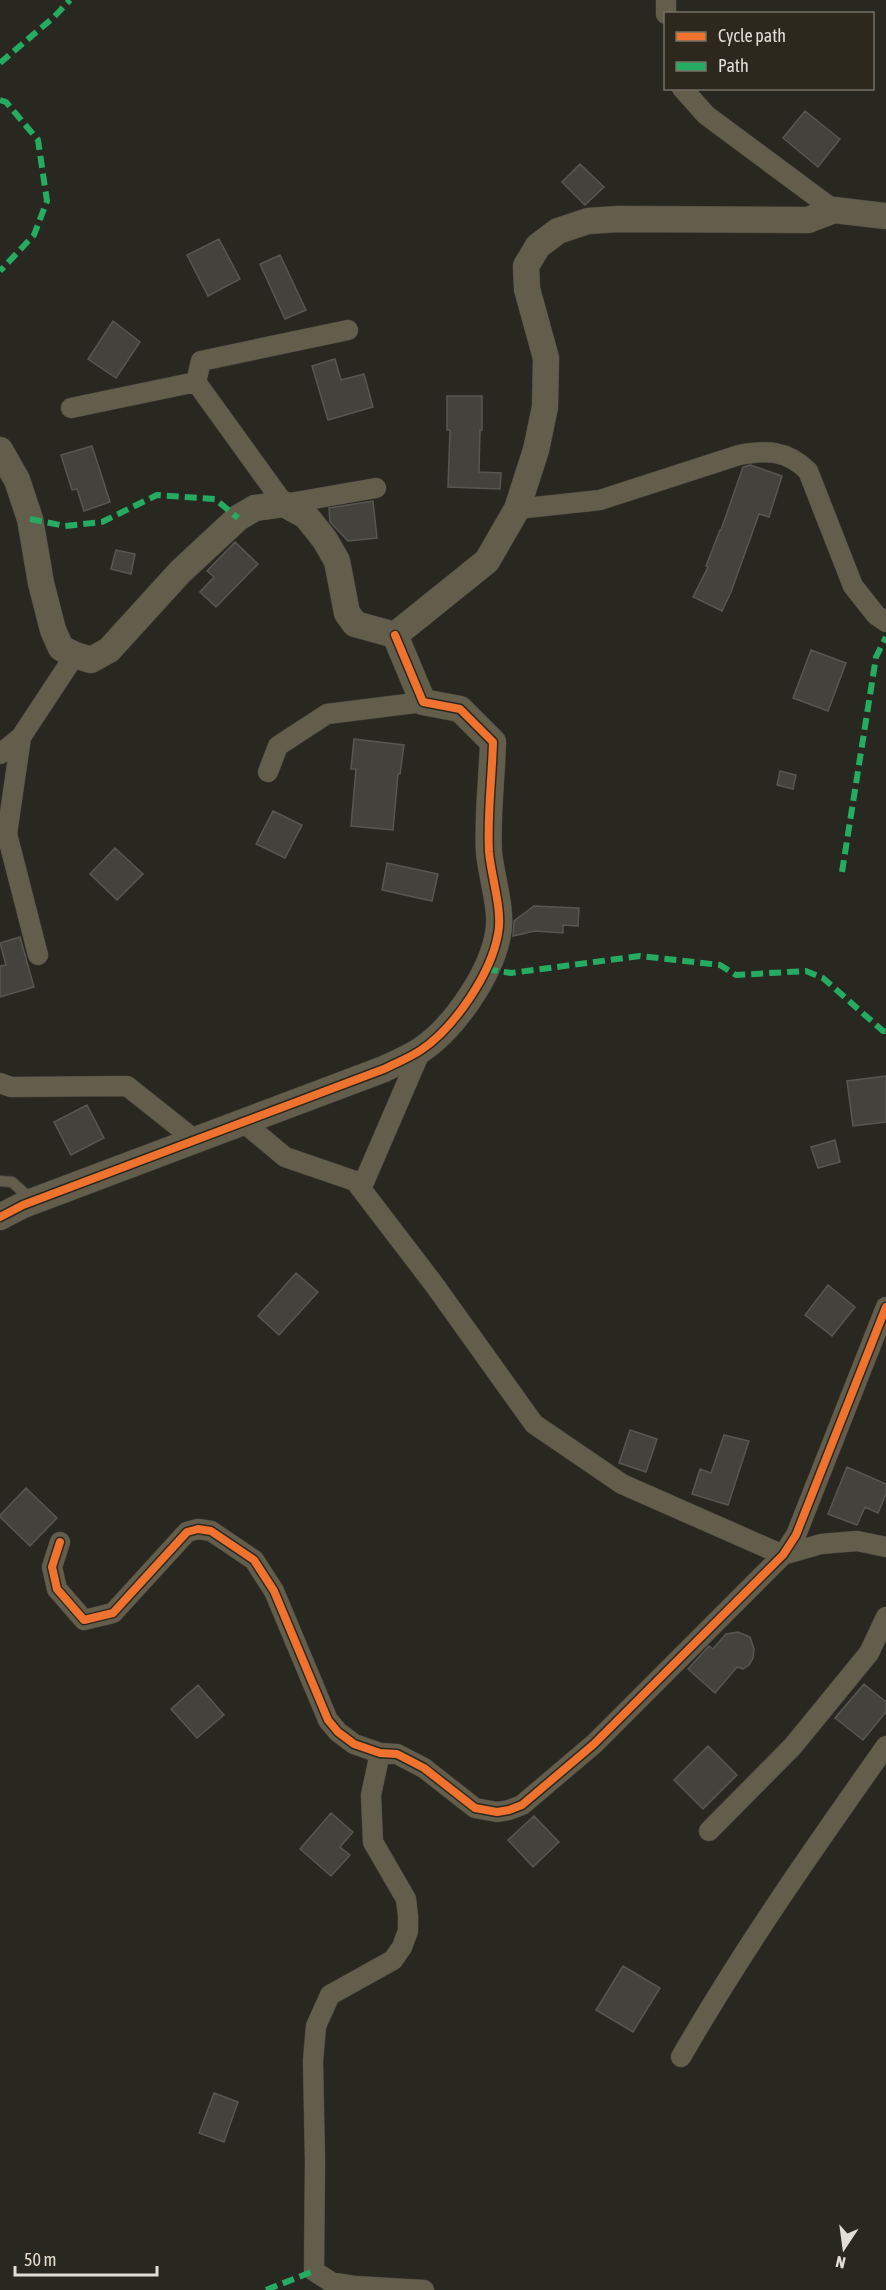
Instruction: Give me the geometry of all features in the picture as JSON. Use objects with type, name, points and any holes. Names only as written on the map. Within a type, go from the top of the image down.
[{"type":"street","points":[[684,90],[706,115],[834,210]]},
{"type":"street","points":[[395,635],[487,561],[517,510],[536,450],[545,407],[546,358],[526,289],[526,266],[538,246],[558,231],[588,221],[653,218],[808,220],[834,210],[886,216]]},
{"type":"street","points":[[348,330],[201,361],[196,382],[284,504],[306,516],[325,540],[336,561],[347,613],[355,624],[395,635]]},
{"type":"street","points":[[71,408],[196,382]]},
{"type":"street","points":[[0,450],[17,480],[30,519],[41,584],[60,648],[75,656],[91,660],[109,650],[180,572],[238,518],[255,508],[376,488]]},
{"type":"street","points":[[517,510],[600,500],[739,455],[758,452],[780,454],[796,459],[807,471],[853,586],[876,615],[886,622]]},
{"type":"street","points":[[395,635],[423,702]]},
{"type":"street","points":[[0,754],[21,737],[75,656]]},
{"type":"street","points":[[0,1216],[242,1121],[384,1069],[421,1050],[448,1026],[477,987],[499,933],[489,851],[493,742],[460,709],[423,702],[327,714],[278,746],[268,772]]},
{"type":"street","points":[[21,737],[7,834],[38,955]]},
{"type":"street","points":[[362,1189],[421,1050]]},
{"type":"street","points":[[0,1083],[11,1087],[127,1086],[195,1140]]},
{"type":"street","points":[[242,1121],[285,1157],[355,1181],[433,1283],[534,1424],[622,1484],[783,1555],[821,1544],[857,1541],[886,1547]]},
{"type":"street","points":[[60,1542],[52,1567],[57,1589],[84,1620],[113,1613],[187,1532],[198,1529],[211,1531],[254,1560],[274,1592],[328,1720],[338,1732],[354,1744],[380,1753],[397,1754],[424,1768],[476,1808],[486,1812],[509,1810],[522,1805],[594,1744],[783,1555],[796,1535],[886,1306]]},
{"type":"street","points":[[709,1831],[793,1746],[869,1653],[886,1617]]},
{"type":"street","points":[[681,2057],[777,1902],[886,1746]]},
{"type":"street","points":[[380,1753],[370,1795],[373,1842],[406,1899],[408,1931],[402,1947],[393,1960],[330,1995],[316,2026],[313,2061],[314,2271],[331,2282],[355,2286],[424,2290]]},
{"type":"lane","points":[[0,1181],[12,1182],[33,1202]]},
{"type":"building","points":[[805,111],[840,139],[818,167],[783,138]]},
{"type":"building","points":[[580,164],[604,187],[585,205],[562,182]]},
{"type":"building","points":[[219,239],[240,279],[208,296],[187,255]]},
{"type":"building","points":[[280,255],[306,310],[285,319],[260,264]]},
{"type":"building","points":[[113,321],[140,342],[116,378],[88,359]]},
{"type":"building","points":[[335,359],[341,380],[364,374],[373,407],[328,420],[312,366]]},
{"type":"building","points":[[447,396],[482,396],[479,472],[501,473],[500,489],[448,487],[450,430],[447,430]]},
{"type":"building","points":[[92,446],[110,502],[84,511],[77,489],[72,490],[61,455]]},
{"type":"building","points":[[750,465],[782,476],[769,517],[759,514],[722,611],[693,597],[708,567],[706,566],[743,467]]},
{"type":"building","points":[[373,501],[377,538],[348,541],[330,522],[329,508]]},
{"type":"building","points":[[235,542],[258,564],[216,607],[200,592],[214,577],[207,571]]},
{"type":"building","points":[[116,550],[135,554],[131,574],[111,569]]},
{"type":"building","points":[[811,650],[846,663],[828,711],[793,698]]},
{"type":"building","points":[[354,739],[404,745],[400,774],[398,774],[393,830],[351,826],[356,769],[351,769]]},
{"type":"building","points":[[780,771],[796,775],[793,789],[777,785]]},
{"type":"building","points":[[273,811],[302,825],[285,858],[256,844]]},
{"type":"building","points":[[115,848],[143,874],[117,900],[90,874]]},
{"type":"building","points":[[387,863],[438,874],[432,901],[382,890]]},
{"type":"building","points":[[534,906],[579,908],[578,926],[563,925],[563,933],[535,931],[513,936],[514,921]]},
{"type":"building","points":[[20,937],[34,987],[0,997],[0,966],[6,965],[0,943]]},
{"type":"building","points":[[886,1076],[886,1122],[853,1126],[847,1081]]},
{"type":"building","points":[[87,1105],[104,1138],[71,1155],[54,1122]]},
{"type":"building","points":[[835,1140],[840,1162],[818,1168],[811,1147]]},
{"type":"building","points":[[296,1273],[318,1292],[279,1335],[258,1316]]},
{"type":"building","points":[[828,1285],[855,1307],[832,1336],[805,1315]]},
{"type":"building","points":[[630,1430],[657,1439],[646,1472],[619,1463]]},
{"type":"building","points":[[724,1435],[749,1441],[728,1505],[692,1494],[700,1469],[711,1473]]},
{"type":"building","points":[[847,1467],[886,1484],[886,1494],[878,1513],[865,1507],[857,1525],[828,1514]]},
{"type":"building","points":[[26,1488],[57,1518],[30,1546],[0,1517]]},
{"type":"building","points":[[738,1632],[750,1637],[754,1649],[753,1658],[743,1669],[737,1667],[715,1693],[688,1669],[709,1646],[713,1649],[726,1634]]},
{"type":"building","points":[[864,1684],[886,1702],[886,1712],[863,1740],[835,1718]]},
{"type":"building","points":[[198,1685],[224,1715],[197,1738],[171,1709]]},
{"type":"building","points":[[708,1746],[737,1775],[703,1809],[674,1780]]},
{"type":"building","points":[[331,1813],[353,1832],[340,1847],[350,1855],[331,1876],[300,1849]]},
{"type":"building","points":[[534,1816],[559,1842],[533,1867],[508,1840]]},
{"type":"building","points":[[623,1966],[660,1988],[633,2032],[596,2010]]},
{"type":"building","points":[[214,2093],[238,2102],[224,2142],[199,2133]]},
{"type":"marked path","points":[[0,63],[54,17],[70,0]]},
{"type":"marked path","points":[[0,100],[6,102],[38,140],[47,201],[34,235],[0,271]]},
{"type":"marked path","points":[[30,519],[65,526],[102,522],[157,495],[215,499],[238,518]]},
{"type":"marked path","points":[[842,872],[876,657],[886,637]]},
{"type":"marked path","points":[[486,969],[511,973],[640,956],[720,965],[736,975],[806,971],[823,978],[883,1031],[886,1031]]},
{"type":"marked path","points":[[266,2290],[314,2271]]},
{"type":"cycle path","points":[[0,1217],[23,1205],[384,1069],[416,1053],[433,1040],[446,1028],[469,999],[488,966],[499,925],[498,904],[489,852],[493,742],[460,709],[423,702],[395,635]]},
{"type":"cycle path","points":[[60,1542],[52,1567],[57,1589],[84,1620],[113,1613],[187,1532],[198,1529],[211,1531],[254,1560],[274,1591],[328,1720],[338,1732],[354,1744],[380,1753],[397,1754],[424,1768],[475,1808],[497,1812],[509,1810],[522,1805],[594,1744],[783,1555],[796,1535],[886,1307]]}]
